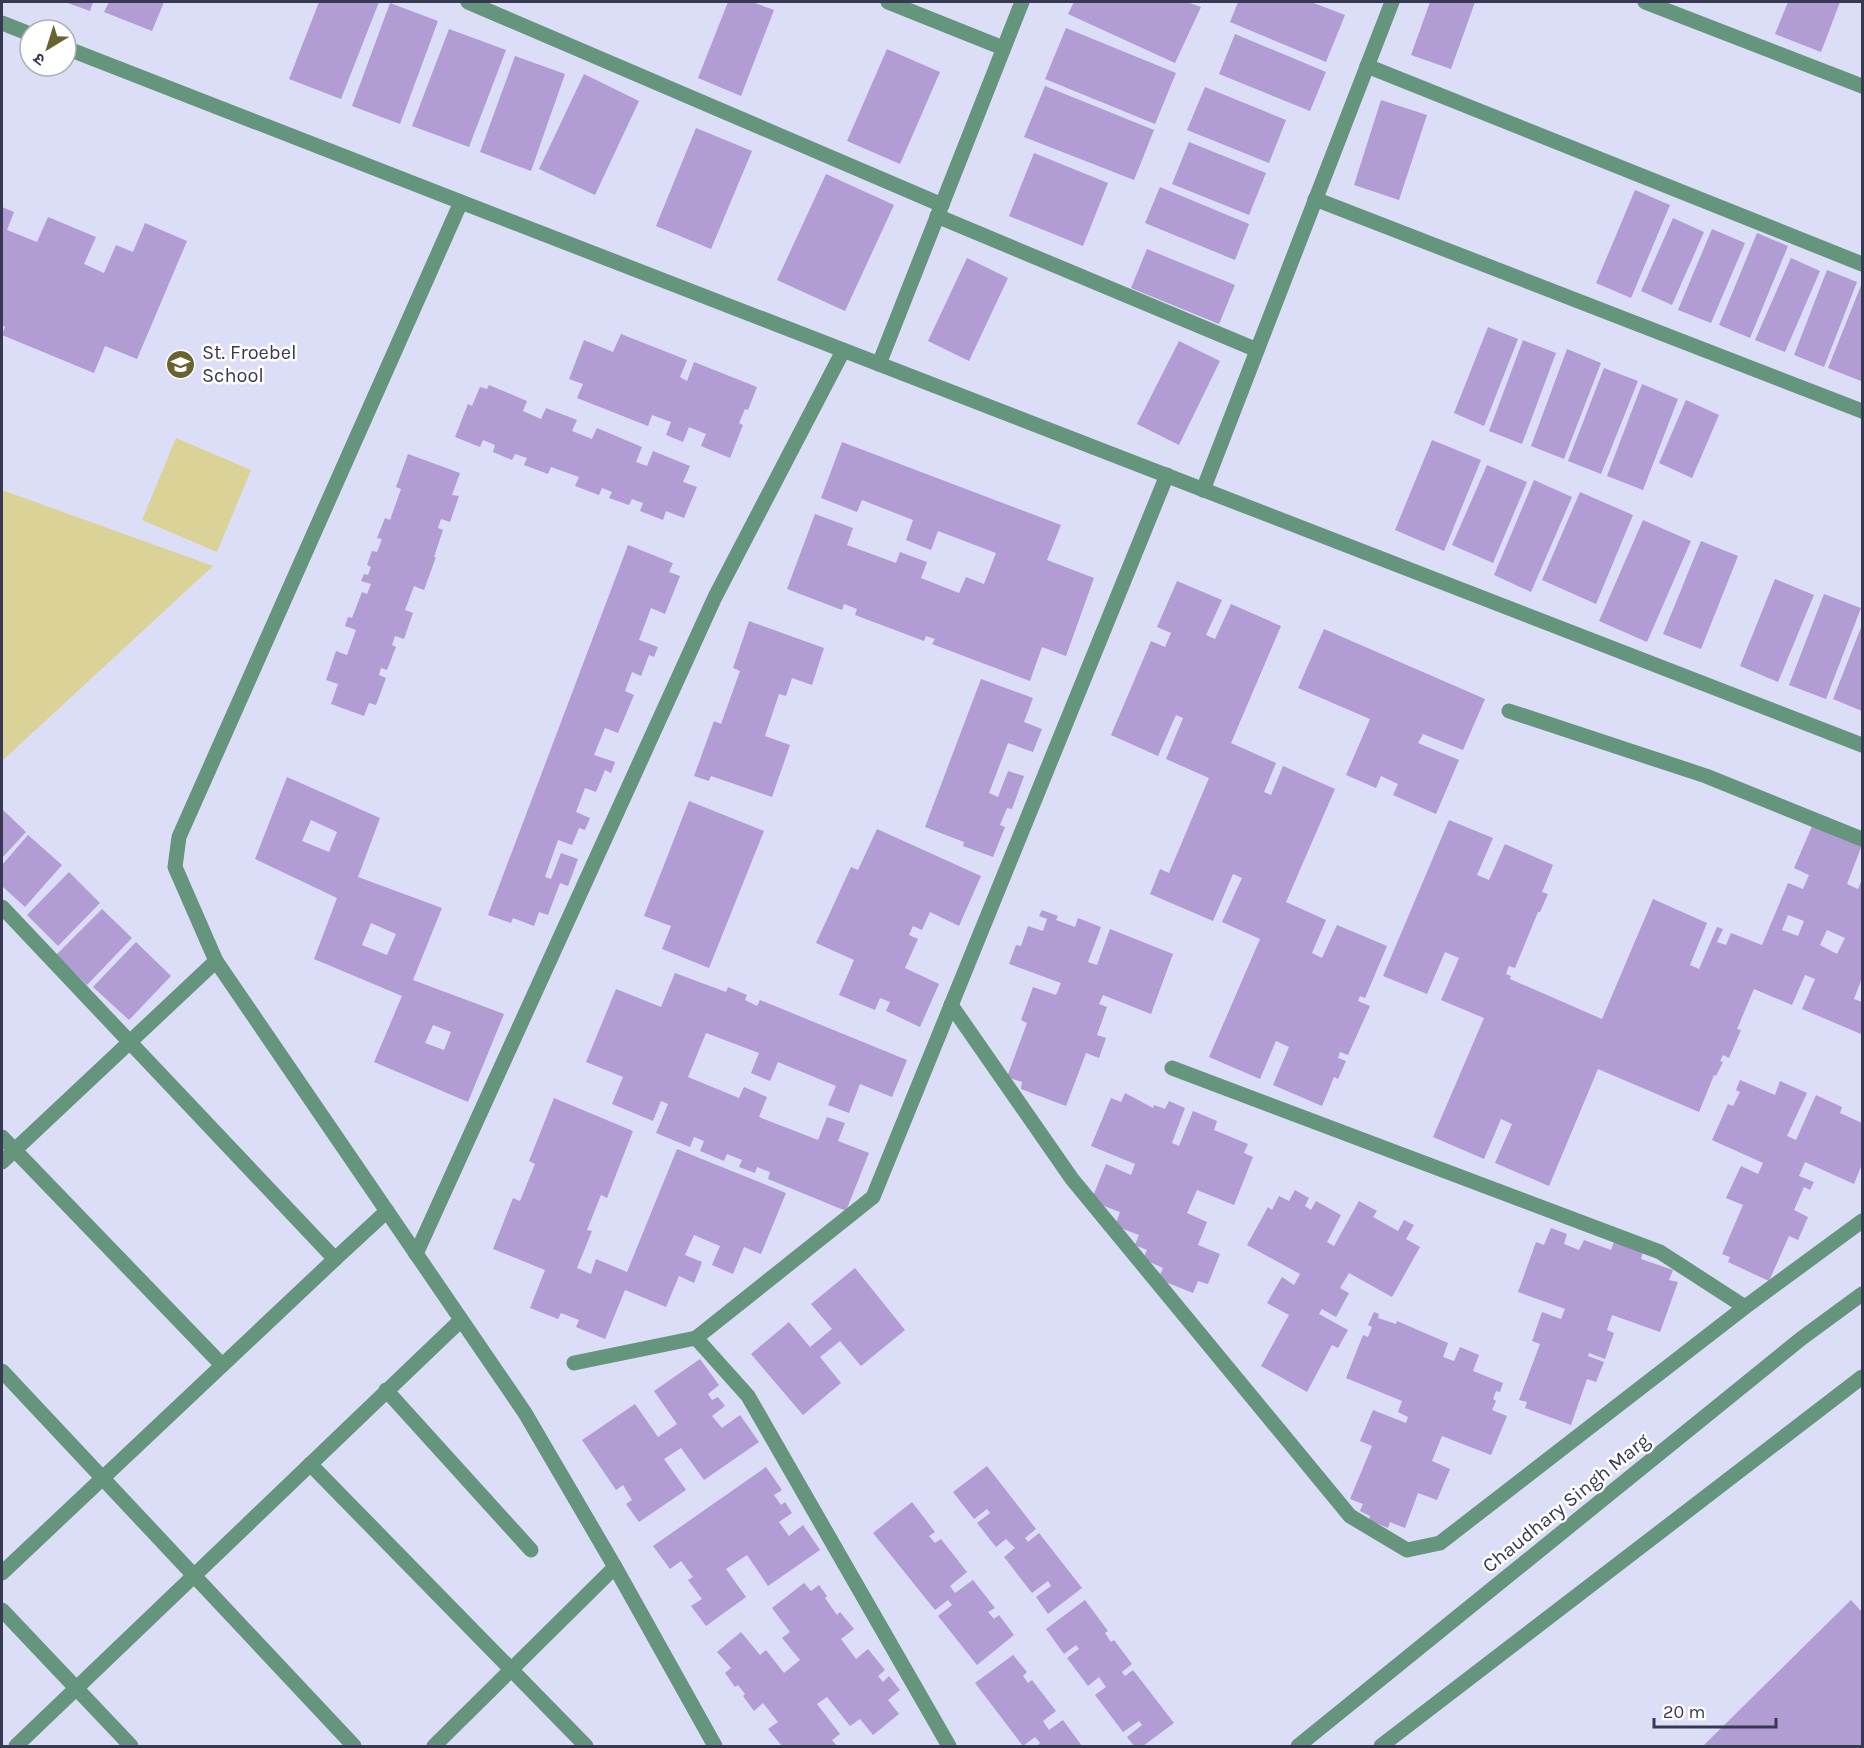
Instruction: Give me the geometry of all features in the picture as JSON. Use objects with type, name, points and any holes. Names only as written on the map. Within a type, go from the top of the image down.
[{"type":"street","points":[[468,2],[1257,351]]},
{"type":"street","points":[[888,2],[1003,48]]},
{"type":"street","points":[[879,364],[1022,2]]},
{"type":"street","points":[[1203,490],[1392,2]]},
{"type":"street","points":[[1645,2],[1863,86]]},
{"type":"street","points":[[2,23],[18,29]]},
{"type":"street","points":[[78,53],[1863,745]]},
{"type":"street","points":[[1366,66],[1863,264]]},
{"type":"street","points":[[1315,198],[1863,411]]},
{"type":"street","points":[[461,202],[179,837],[175,867],[216,961],[525,1413],[615,1567],[715,1746]]},
{"type":"street","points":[[416,1254],[715,597],[843,351]]},
{"type":"street","points":[[574,1363],[696,1338],[873,1197],[1167,475]]},
{"type":"street","points":[[1509,711],[1706,776],[1863,839]]},
{"type":"street","points":[[2,907],[334,1259]]},
{"type":"street","points":[[2,1162],[216,961]]},
{"type":"street","points":[[951,1005],[1072,1179],[1343,1508],[1350,1516],[1407,1550],[1440,1544],[1745,1307],[1863,1221]]},
{"type":"street","points":[[1172,1068],[1660,1252],[1745,1307]]},
{"type":"street","points":[[2,1137],[222,1365]]},
{"type":"street","points":[[2,1573],[387,1211]]},
{"type":"street","name":"Chaudhary Singh Marg","points":[[1298,1746],[1802,1338],[1863,1294]]},
{"type":"street","points":[[16,1746],[461,1320]]},
{"type":"street","points":[[696,1338],[748,1396],[949,1746]]},
{"type":"street","points":[[2,1371],[354,1746]]},
{"type":"street","points":[[1381,1746],[1863,1377]]},
{"type":"street","points":[[386,1390],[531,1550]]},
{"type":"street","points":[[310,1464],[586,1746]]},
{"type":"street","points":[[434,1746],[615,1567]]},
{"type":"street","points":[[2,1610],[131,1746]]},
{"type":"shaded area","points":[[176,438],[251,470],[217,552],[142,520]]},
{"type":"shaded area","points":[[2,490],[213,566],[2,761]]},
{"type":"building","points":[[65,2],[93,2],[90,11]]},
{"type":"building","points":[[109,2],[164,2],[152,31],[104,12]]},
{"type":"building","points":[[319,2],[379,2],[341,99],[289,79]]},
{"type":"building","points":[[728,2],[752,2],[774,10],[741,96],[698,78]]},
{"type":"building","points":[[1074,2],[1187,2],[1201,7],[1175,63],[1068,14]]},
{"type":"building","points":[[1238,2],[1311,2],[1345,15],[1326,62],[1230,22]]},
{"type":"building","points":[[1430,2],[1475,2],[1451,69],[1411,55]]},
{"type":"building","points":[[1788,2],[1840,2],[1821,52],[1775,34]]},
{"type":"building","points":[[390,3],[438,21],[400,124],[352,106]]},
{"type":"building","points":[[1066,28],[1176,73],[1155,124],[1045,79]]},
{"type":"building","points":[[449,29],[506,50],[469,147],[412,126]]},
{"type":"building","points":[[1235,34],[1326,72],[1310,111],[1219,74]]},
{"type":"building","points":[[887,49],[940,72],[900,164],[847,141]]},
{"type":"building","points":[[515,56],[565,74],[531,171],[480,152]]},
{"type":"building","points":[[584,74],[639,101],[595,195],[539,169]]},
{"type":"building","points":[[1045,86],[1154,130],[1134,180],[1024,137]]},
{"type":"building","points":[[1205,87],[1286,120],[1269,163],[1187,130]]},
{"type":"building","points":[[1381,100],[1427,115],[1399,200],[1354,185]]},
{"type":"building","points":[[696,128],[752,151],[711,249],[656,226]]},
{"type":"building","points":[[1189,142],[1266,173],[1249,215],[1172,184]]},
{"type":"building","points":[[1034,153],[1108,183],[1083,246],[1009,216]]},
{"type":"building","points":[[826,174],[894,205],[845,311],[777,280]]},
{"type":"building","points":[[1160,187],[1249,224],[1235,260],[1145,223]]},
{"type":"building","points":[[1635,190],[1670,205],[1631,298],[1596,283]]},
{"type":"building","points":[[2,207],[14,212],[7,230],[37,242],[48,217],[96,237],[84,264],[104,273],[116,245],[133,252],[145,223],[187,241],[137,359],[105,346],[94,373],[2,335],[5,327],[2,325]]},
{"type":"building","points":[[1673,218],[1704,232],[1672,305],[1641,291]]},
{"type":"building","points":[[1712,229],[1745,243],[1711,323],[1678,310]]},
{"type":"building","points":[[1757,233],[1788,246],[1750,338],[1719,325]]},
{"type":"building","points":[[1147,249],[1235,285],[1219,324],[1131,288]]},
{"type":"building","points":[[967,258],[1008,278],[969,361],[928,341]]},
{"type":"building","points":[[1791,258],[1820,271],[1785,352],[1755,340]]},
{"type":"building","points":[[1827,270],[1857,282],[1824,367],[1794,355]]},
{"type":"building","points":[[1862,283],[1862,378],[1861,381],[1828,368]]},
{"type":"building","points":[[1488,327],[1518,339],[1484,426],[1454,413]]},
{"type":"building","points":[[621,334],[687,360],[680,377],[687,381],[694,362],[757,387],[748,410],[745,409],[739,423],[743,425],[730,458],[701,446],[706,434],[689,427],[683,442],[666,435],[671,422],[652,415],[648,426],[577,398],[583,384],[569,379],[584,340],[613,352]]},
{"type":"building","points":[[1523,340],[1556,353],[1522,444],[1489,431]]},
{"type":"building","points":[[1179,341],[1220,361],[1179,445],[1137,424]]},
{"type":"building","points":[[1567,349],[1601,363],[1564,459],[1531,446]]},
{"type":"building","points":[[1604,368],[1638,381],[1601,474],[1568,461]]},
{"type":"building","points":[[1642,384],[1678,399],[1643,490],[1607,476]]},
{"type":"building","points":[[489,385],[527,401],[523,411],[541,419],[546,408],[577,420],[572,431],[592,439],[597,428],[642,447],[636,462],[647,466],[653,451],[690,466],[683,482],[697,487],[684,518],[666,511],[663,520],[640,511],[643,503],[632,499],[629,505],[609,498],[612,492],[602,488],[599,495],[575,486],[579,477],[551,467],[548,474],[524,465],[527,458],[515,454],[512,460],[493,452],[495,445],[483,440],[480,447],[455,437],[468,404],[472,406],[480,387],[487,389]]},
{"type":"building","points":[[1686,400],[1719,415],[1692,478],[1659,463]]},
{"type":"building","points":[[1432,440],[1481,460],[1444,551],[1395,530]]},
{"type":"building","points":[[842,442],[1061,525],[1047,560],[1094,578],[1066,656],[1042,647],[1030,681],[932,644],[935,639],[926,636],[924,641],[855,615],[857,609],[844,604],[842,610],[787,589],[815,514],[853,528],[847,545],[896,563],[900,552],[927,562],[921,578],[959,593],[966,577],[984,584],[996,553],[938,531],[931,550],[906,540],[913,520],[862,500],[857,512],[821,498]]},
{"type":"building","points":[[408,454],[460,473],[452,495],[459,496],[450,522],[441,519],[438,528],[443,530],[424,590],[414,586],[405,610],[413,613],[404,639],[395,636],[392,645],[396,647],[387,670],[381,668],[379,675],[386,678],[376,705],[369,703],[364,716],[331,704],[338,684],[326,680],[336,651],[347,655],[356,630],[345,626],[348,617],[352,618],[362,592],[367,594],[371,584],[361,581],[364,574],[368,575],[371,567],[367,565],[372,551],[377,552],[382,539],[377,538],[385,518],[390,520],[401,489],[396,487]]},
{"type":"building","points":[[1487,465],[1527,482],[1493,563],[1452,545]]},
{"type":"building","points":[[1534,480],[1572,497],[1531,592],[1494,575]]},
{"type":"building","points":[[1580,492],[1633,515],[1596,604],[1542,580]]},
{"type":"building","points":[[1643,520],[1691,541],[1647,642],[1599,621]]},
{"type":"building","points":[[1701,541],[1738,556],[1701,649],[1663,634]]},
{"type":"building","points":[[628,545],[673,563],[669,572],[680,576],[665,614],[651,608],[639,640],[658,647],[654,657],[649,655],[641,676],[632,672],[625,691],[634,695],[618,733],[605,728],[594,755],[615,762],[611,773],[605,770],[596,792],[585,788],[576,812],[590,818],[585,830],[579,828],[572,845],[558,840],[545,877],[551,879],[561,853],[578,859],[568,886],[560,883],[548,915],[539,912],[534,926],[513,918],[511,923],[488,915]]},
{"type":"building","points":[[1775,579],[1814,595],[1778,682],[1740,666]]},
{"type":"building","points":[[1177,581],[1222,600],[1206,635],[1215,639],[1231,604],[1281,626],[1231,743],[1276,763],[1264,792],[1271,795],[1283,766],[1335,789],[1286,902],[1326,920],[1312,953],[1322,958],[1337,925],[1387,946],[1365,998],[1360,996],[1358,1001],[1370,1006],[1348,1055],[1340,1052],[1338,1058],[1346,1061],[1338,1079],[1334,1077],[1322,1106],[1273,1085],[1289,1047],[1276,1041],[1260,1079],[1209,1057],[1260,939],[1222,922],[1242,878],[1233,874],[1213,921],[1150,894],[1160,869],[1169,873],[1209,778],[1166,759],[1183,718],[1176,715],[1158,756],[1111,735],[1151,641],[1165,647],[1171,633],[1157,627]]},
{"type":"building","points":[[1824,594],[1861,608],[1826,699],[1789,685]]},
{"type":"building","points":[[749,621],[824,648],[812,685],[792,678],[786,696],[779,694],[765,736],[790,745],[772,797],[711,776],[709,781],[694,776],[714,721],[721,724],[740,671],[733,668]]},
{"type":"building","points":[[1862,625],[1862,711],[1833,699]]},
{"type":"building","points":[[1324,629],[1485,699],[1463,750],[1423,734],[1418,743],[1459,760],[1436,814],[1393,795],[1398,784],[1381,776],[1376,788],[1346,775],[1370,719],[1298,688]]},
{"type":"building","points":[[981,679],[1033,698],[1024,722],[1042,729],[1033,752],[1008,743],[989,793],[998,797],[1008,771],[1024,776],[1012,809],[1007,808],[1000,825],[1005,827],[993,857],[963,846],[964,842],[925,827]]},
{"type":"building","points":[[287,777],[380,818],[358,877],[442,908],[413,980],[504,1014],[468,1102],[374,1062],[402,996],[314,959],[337,898],[255,859]],"holes":[[[311,820],[337,832],[329,852],[302,841]],[[371,923],[396,934],[387,955],[362,945]],[[433,1025],[451,1032],[444,1050],[425,1043]]]},
{"type":"building","points":[[689,801],[764,831],[709,968],[662,949],[671,926],[644,916]]},
{"type":"building","points":[[2,809],[26,832],[2,858]]},
{"type":"building","points":[[1449,820],[1493,838],[1477,875],[1489,880],[1505,844],[1553,865],[1542,892],[1548,894],[1538,912],[1515,968],[1509,966],[1506,974],[1511,976],[1510,979],[1602,1019],[1653,899],[1707,923],[1690,965],[1699,969],[1717,927],[1723,929],[1717,942],[1726,945],[1731,933],[1762,945],[1788,883],[1803,889],[1809,875],[1794,868],[1813,824],[1862,845],[1847,884],[1858,889],[1862,879],[1862,978],[1854,999],[1862,1002],[1861,1034],[1802,1009],[1815,979],[1805,975],[1792,1005],[1754,989],[1737,1029],[1741,1030],[1729,1058],[1723,1055],[1720,1061],[1723,1062],[1716,1076],[1714,1075],[1699,1112],[1598,1069],[1549,1186],[1495,1163],[1512,1124],[1501,1119],[1484,1159],[1433,1137],[1484,1018],[1441,1000],[1459,958],[1445,952],[1427,994],[1383,976]],"holes":[[[1788,915],[1804,921],[1798,936],[1782,930]],[[1827,930],[1845,938],[1837,954],[1820,945]]]},
{"type":"building","points":[[877,829],[981,876],[959,926],[930,912],[922,930],[913,926],[909,935],[918,939],[905,968],[939,984],[920,1027],[886,1011],[890,1002],[880,998],[875,1010],[839,995],[854,960],[816,943],[851,867],[858,870]]},
{"type":"building","points":[[28,835],[62,865],[25,907],[2,886],[2,865]]},
{"type":"building","points":[[69,872],[100,903],[58,946],[27,915]]},
{"type":"building","points":[[102,909],[132,938],[87,985],[56,955]]},
{"type":"building","points":[[1042,910],[1058,916],[1056,920],[1075,927],[1078,918],[1101,927],[1088,962],[1097,965],[1110,929],[1173,954],[1151,1014],[1103,995],[1099,1004],[1107,1007],[1097,1035],[1106,1038],[1099,1058],[1086,1053],[1066,1106],[1021,1089],[1022,1082],[1007,1077],[1027,1023],[1021,1020],[1033,987],[1056,995],[1061,983],[1009,964],[1016,945],[1021,946],[1028,926],[1043,931],[1047,919],[1039,916]]},
{"type":"building","points":[[136,942],[171,976],[129,1020],[93,987]]},
{"type":"building","points":[[675,973],[726,992],[728,987],[747,995],[745,1000],[757,1006],[760,1000],[907,1060],[892,1097],[860,1084],[849,1113],[828,1105],[836,1086],[778,1062],[770,1081],[751,1073],[759,1053],[706,1033],[688,1077],[739,1098],[744,1087],[767,1097],[759,1117],[818,1140],[827,1117],[845,1123],[838,1141],[869,1153],[846,1211],[768,1179],[770,1172],[757,1167],[755,1173],[739,1167],[742,1160],[727,1154],[724,1161],[700,1151],[704,1141],[694,1137],[690,1147],[656,1133],[668,1104],[661,1101],[653,1121],[612,1104],[623,1077],[586,1062],[616,989],[661,1007]]},
{"type":"building","points":[[1740,1080],[1775,1095],[1780,1081],[1807,1093],[1787,1136],[1796,1140],[1816,1095],[1842,1107],[1840,1113],[1862,1123],[1862,1164],[1854,1184],[1805,1162],[1799,1176],[1814,1182],[1810,1190],[1804,1187],[1794,1210],[1808,1217],[1798,1240],[1789,1236],[1769,1281],[1728,1262],[1730,1257],[1722,1254],[1743,1205],[1726,1198],[1741,1166],[1758,1174],[1763,1163],[1712,1140],[1728,1104],[1733,1106],[1740,1092],[1736,1090]]},
{"type":"building","points":[[1125,1093],[1153,1108],[1154,1105],[1165,1109],[1169,1101],[1185,1108],[1172,1143],[1179,1146],[1193,1111],[1217,1121],[1214,1130],[1248,1144],[1244,1153],[1253,1157],[1234,1205],[1197,1190],[1187,1213],[1207,1222],[1198,1245],[1220,1254],[1208,1284],[1198,1281],[1193,1293],[1158,1279],[1163,1268],[1143,1259],[1147,1250],[1135,1245],[1139,1235],[1115,1226],[1120,1212],[1091,1201],[1106,1164],[1131,1175],[1135,1164],[1091,1146],[1111,1098],[1121,1102]]},
{"type":"building","points":[[554,1098],[633,1131],[607,1198],[601,1195],[587,1230],[592,1231],[577,1268],[591,1274],[596,1259],[627,1272],[677,1149],[786,1193],[761,1254],[744,1247],[733,1274],[712,1265],[720,1246],[694,1235],[685,1255],[702,1262],[694,1283],[679,1276],[666,1307],[625,1290],[605,1339],[576,1327],[579,1320],[561,1313],[558,1319],[530,1308],[545,1270],[493,1249],[513,1198],[520,1201],[535,1164],[529,1161]]},
{"type":"building","points":[[1295,1190],[1309,1198],[1305,1206],[1311,1210],[1316,1201],[1341,1215],[1327,1242],[1334,1246],[1359,1201],[1377,1211],[1373,1217],[1398,1231],[1404,1220],[1414,1225],[1406,1239],[1420,1247],[1392,1297],[1349,1273],[1340,1288],[1349,1293],[1336,1317],[1322,1309],[1319,1314],[1348,1330],[1338,1348],[1332,1345],[1307,1392],[1261,1366],[1289,1315],[1267,1303],[1282,1277],[1294,1285],[1300,1274],[1247,1245],[1268,1207],[1272,1210],[1279,1196],[1289,1201]]},
{"type":"building","points":[[1551,1228],[1567,1234],[1564,1244],[1579,1250],[1584,1240],[1611,1250],[1615,1239],[1644,1249],[1641,1259],[1673,1270],[1669,1280],[1678,1282],[1660,1332],[1612,1315],[1607,1330],[1614,1333],[1605,1359],[1589,1353],[1588,1356],[1604,1362],[1596,1382],[1587,1379],[1571,1425],[1525,1408],[1527,1402],[1519,1400],[1540,1344],[1532,1341],[1542,1312],[1561,1319],[1565,1309],[1518,1292],[1536,1242],[1544,1245]]},
{"type":"building","points":[[855,1268],[905,1330],[861,1366],[840,1341],[820,1357],[841,1383],[803,1415],[751,1354],[789,1322],[810,1347],[832,1329],[811,1304]]},
{"type":"building","points":[[1374,1312],[1379,1314],[1378,1318],[1396,1324],[1397,1321],[1448,1343],[1443,1357],[1454,1361],[1460,1347],[1479,1355],[1473,1371],[1503,1383],[1500,1392],[1496,1391],[1493,1399],[1496,1401],[1492,1410],[1507,1416],[1491,1455],[1442,1436],[1432,1461],[1450,1469],[1437,1500],[1418,1493],[1405,1528],[1390,1522],[1388,1528],[1369,1520],[1370,1516],[1360,1511],[1363,1504],[1350,1499],[1372,1446],[1360,1441],[1373,1410],[1406,1423],[1408,1417],[1398,1412],[1402,1401],[1346,1378],[1363,1335],[1368,1337],[1372,1327],[1368,1325]]},
{"type":"building","points":[[700,1359],[719,1385],[708,1394],[712,1400],[718,1397],[725,1406],[712,1416],[722,1428],[740,1415],[759,1442],[704,1480],[681,1448],[664,1459],[686,1490],[639,1522],[626,1504],[632,1500],[623,1485],[616,1490],[582,1440],[635,1404],[658,1437],[677,1424],[654,1391]]},
{"type":"building","points":[[987,1466],[1036,1529],[1025,1538],[1028,1542],[1039,1533],[1082,1588],[1048,1614],[1036,1597],[1051,1586],[1048,1581],[1032,1593],[1004,1557],[1015,1548],[1006,1539],[996,1547],[977,1523],[990,1513],[987,1509],[974,1519],[953,1492]]},
{"type":"building","points":[[766,1467],[782,1490],[774,1495],[781,1505],[785,1502],[792,1513],[779,1522],[789,1536],[803,1525],[820,1550],[768,1586],[747,1555],[726,1569],[746,1597],[706,1626],[691,1606],[702,1599],[688,1580],[693,1577],[681,1561],[670,1569],[653,1546]]},
{"type":"building","points":[[912,1502],[935,1532],[929,1536],[935,1543],[941,1539],[967,1572],[950,1586],[955,1593],[973,1580],[995,1608],[988,1612],[994,1619],[999,1615],[1014,1635],[977,1665],[938,1616],[952,1605],[948,1600],[935,1610],[873,1533]]},
{"type":"building","points":[[804,1583],[811,1591],[819,1585],[837,1615],[840,1612],[854,1629],[841,1639],[856,1659],[868,1649],[885,1670],[878,1676],[883,1682],[889,1676],[900,1690],[888,1700],[899,1714],[873,1735],[860,1719],[850,1726],[827,1697],[817,1704],[840,1734],[832,1740],[837,1746],[782,1746],[768,1729],[778,1722],[763,1703],[754,1711],[743,1696],[745,1694],[738,1685],[735,1687],[725,1673],[731,1668],[717,1652],[741,1632],[760,1655],[766,1650],[784,1673],[800,1660],[782,1638],[790,1632],[772,1608]]},
{"type":"building","points":[[1085,1600],[1108,1631],[1105,1633],[1111,1642],[1114,1640],[1132,1664],[1122,1672],[1125,1676],[1133,1670],[1174,1723],[1143,1746],[1134,1746],[1127,1737],[1142,1725],[1139,1721],[1123,1732],[1095,1695],[1106,1687],[1099,1677],[1088,1686],[1067,1658],[1079,1649],[1076,1645],[1064,1654],[1046,1629]]},
{"type":"building","points":[[1851,1600],[1862,1612],[1862,1746],[1703,1746]]},
{"type":"building","points":[[1013,1655],[1027,1672],[1023,1676],[1028,1683],[1032,1680],[1056,1711],[1043,1721],[1049,1730],[1063,1720],[1082,1746],[1037,1746],[1040,1743],[1035,1737],[1023,1746],[975,1683]]},
{"type":"place","name":"St. Froebel School","points":[[181,364]]}]
